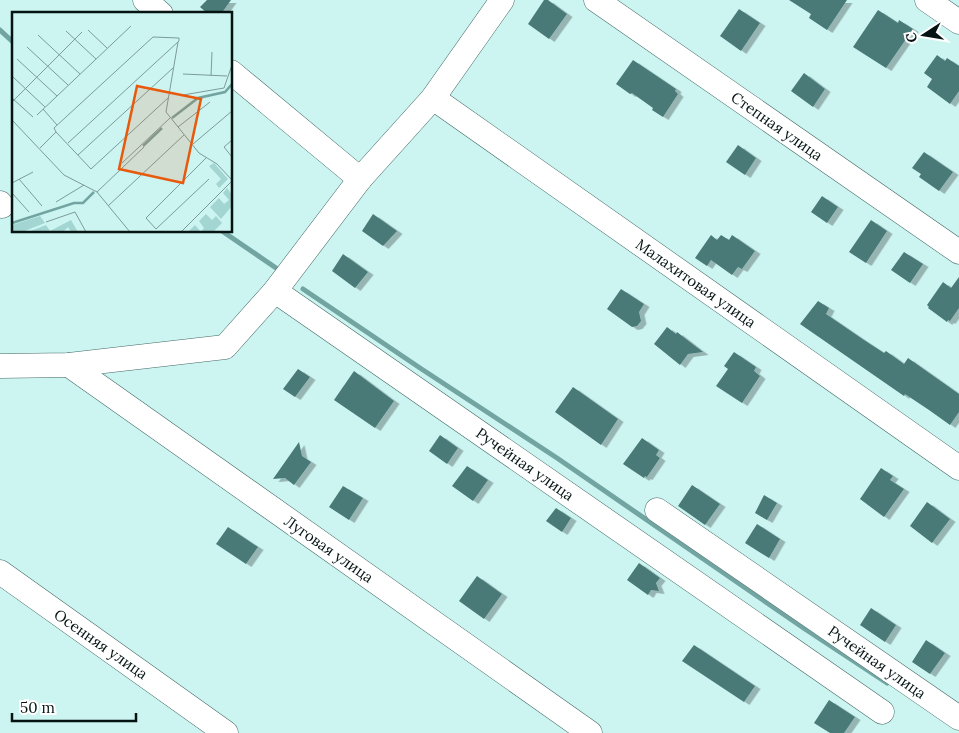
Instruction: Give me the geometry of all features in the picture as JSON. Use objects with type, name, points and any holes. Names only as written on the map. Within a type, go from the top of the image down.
[{"type":"street","points":[[145,0],[159,12]]},
{"type":"street","points":[[0,366],[69,365],[225,347],[275,291],[360,178],[433,98],[502,0]]},
{"type":"street","name":"Степная улица","points":[[596,0],[959,252]]},
{"type":"street","points":[[927,0],[959,22]]},
{"type":"street","points":[[232,73],[360,178]]},
{"type":"street","name":"Малахитовая улица","points":[[433,98],[959,468]]},
{"type":"street","name":"Ручейная улица","points":[[275,291],[882,712]]},
{"type":"street","name":"Луговая улица","points":[[69,365],[590,733]]},
{"type":"street","name":"Ручейная улица","points":[[657,510],[959,718]]},
{"type":"street","name":"Осенняя улица","points":[[0,572],[226,733]]},
{"type":"street","points":[[774,637],[796,605]]},
{"type":"building","points":[[207,0],[231,0],[222,12],[206,12],[200,7]]},
{"type":"building","points":[[544,0],[548,0],[567,14],[549,39],[528,24]]},
{"type":"building","points":[[789,0],[847,0],[827,30],[809,18],[811,14]]},
{"type":"building","points":[[739,9],[760,23],[741,51],[720,36]]},
{"type":"building","points":[[878,10],[898,23],[899,20],[913,29],[886,68],[853,47]]},
{"type":"building","points":[[937,55],[945,61],[947,58],[959,66],[959,91],[950,104],[927,87],[932,79],[924,73]]},
{"type":"building","points":[[633,60],[676,89],[675,91],[678,94],[663,117],[632,93],[630,94],[616,84]]},
{"type":"building","points":[[804,73],[825,89],[813,107],[791,91]]},
{"type":"building","points":[[738,145],[756,158],[745,175],[726,162]]},
{"type":"building","points":[[924,152],[953,172],[939,191],[919,177],[921,174],[912,168]]},
{"type":"building","points":[[822,196],[838,207],[827,223],[811,212]]},
{"type":"building","points":[[373,214],[397,231],[383,246],[362,231]]},
{"type":"building","points":[[871,220],[887,231],[866,263],[849,252]]},
{"type":"building","points":[[711,235],[717,240],[721,235],[729,240],[732,235],[755,251],[742,269],[738,267],[732,275],[711,260],[707,266],[695,258]]},
{"type":"building","points":[[904,252],[923,264],[910,283],[891,270]]},
{"type":"building","points":[[343,254],[368,272],[355,288],[332,271]]},
{"type":"building","points":[[959,277],[959,308],[950,321],[948,320],[947,322],[928,308],[927,305],[943,282],[951,288]]},
{"type":"building","points":[[621,289],[644,304],[639,312],[641,321],[637,326],[632,327],[607,309]]},
{"type":"building","points":[[818,301],[829,308],[826,314],[864,340],[884,353],[886,351],[904,364],[908,358],[959,394],[959,412],[950,425],[905,394],[904,396],[800,324]]},
{"type":"building","points":[[667,327],[676,334],[677,332],[703,352],[688,354],[680,365],[654,344]]},
{"type":"building","points":[[734,352],[756,367],[754,371],[760,376],[742,403],[716,386],[728,369],[724,366]]},
{"type":"building","points":[[298,369],[310,377],[295,397],[283,389]]},
{"type":"building","points":[[354,371],[394,401],[375,428],[334,400]]},
{"type":"building","points":[[573,387],[618,419],[601,445],[555,412]]},
{"type":"building","points":[[440,435],[458,448],[447,464],[429,451]]},
{"type":"building","points":[[642,438],[659,450],[656,455],[660,458],[647,477],[645,476],[644,478],[623,464]]},
{"type":"building","points":[[299,442],[302,456],[311,462],[294,485],[285,478],[273,479]]},
{"type":"building","points":[[467,466],[488,480],[473,501],[452,486]]},
{"type":"building","points":[[881,468],[893,476],[890,480],[904,489],[884,517],[860,499]]},
{"type":"building","points":[[692,485],[720,504],[705,525],[678,506]]},
{"type":"building","points":[[343,486],[363,498],[349,520],[329,507]]},
{"type":"building","points":[[764,495],[777,503],[767,520],[755,513]]},
{"type":"building","points":[[927,502],[950,519],[932,543],[910,526]]},
{"type":"building","points":[[556,508],[571,518],[562,532],[546,521]]},
{"type":"building","points":[[757,524],[780,539],[769,558],[745,543]]},
{"type":"building","points":[[228,527],[258,547],[246,564],[216,544]]},
{"type":"building","points":[[639,563],[660,578],[656,583],[659,591],[651,590],[648,595],[627,580]]},
{"type":"building","points":[[477,576],[502,594],[484,619],[459,601]]},
{"type":"building","points":[[871,608],[896,625],[885,642],[860,625]]},
{"type":"building","points":[[926,640],[945,653],[930,674],[912,662]]},
{"type":"building","points":[[694,645],[755,686],[744,702],[682,661]]},
{"type":"building","points":[[829,700],[855,717],[844,733],[830,733],[814,723]]},
{"type":"waterway","points":[[0,30],[12,41]]},
{"type":"waterway","points":[[223,232],[279,270]]},
{"type":"waterway","points":[[303,289],[557,458],[805,629],[887,683]]}]
